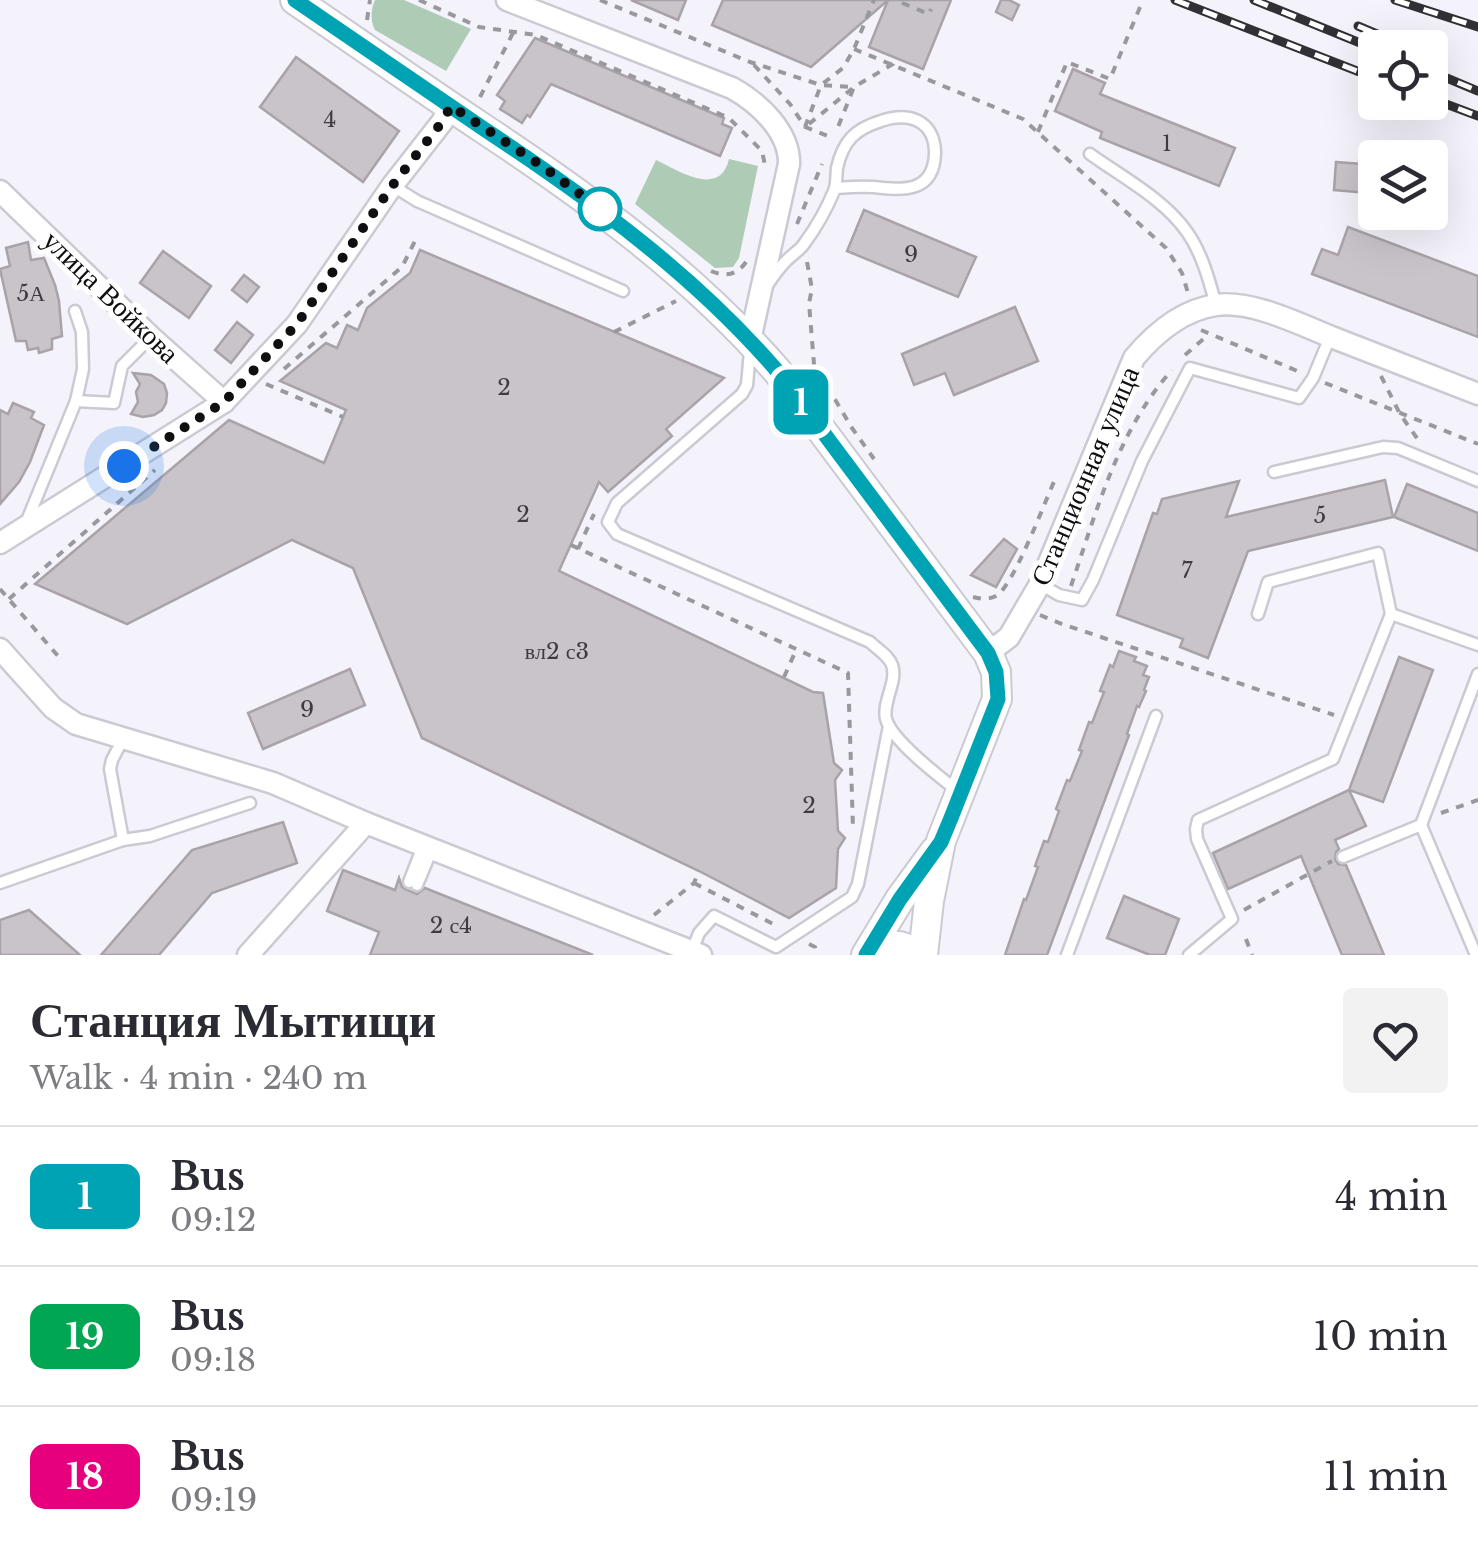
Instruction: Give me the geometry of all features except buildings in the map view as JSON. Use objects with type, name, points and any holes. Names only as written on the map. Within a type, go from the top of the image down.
[{"type":"main road","points":[[295,0],[464,103],[686,278],[750,340],[793,392],[988,653],[996,672],[998,699],[941,842],[919,955],[892,945],[867,955]]},
{"type":"main road","points":[[867,955],[900,899],[941,842]]},
{"type":"street","points":[[507,0],[732,88],[756,105],[782,134],[790,157],[788,176],[750,340]]},
{"type":"street","points":[[0,544],[224,402],[297,324],[392,186],[442,122],[464,103]]},
{"type":"street","name":"улица Войкова","points":[[2,196],[224,402]]},
{"type":"street","points":[[1216,305],[1258,309],[1478,394]]},
{"type":"street","name":"Станционная улица","points":[[988,653],[1009,637],[1040,584],[1134,358],[1148,340],[1167,326],[1216,305]]},
{"type":"street","points":[[0,649],[53,708],[76,724],[274,783],[696,954]]},
{"type":"street","points":[[253,953],[366,822]]},
{"type":"lane","points":[[757,307],[777,270],[802,247],[836,188],[846,144],[860,128],[901,116],[914,118],[930,131],[935,145],[934,162],[929,176],[913,188],[836,188]]},
{"type":"lane","points":[[1090,154],[1152,198],[1188,233],[1208,275],[1216,305]]},
{"type":"lane","points":[[392,186],[417,201],[623,290]]},
{"type":"lane","points":[[23,530],[76,401],[83,369],[82,332],[75,311]]},
{"type":"lane","points":[[76,401],[114,403],[122,366],[151,337]]},
{"type":"lane","points":[[1040,584],[1060,595],[1082,600],[1142,462],[1190,368],[1298,398],[1312,378],[1330,337]]},
{"type":"lane","points":[[696,954],[699,933],[714,916],[776,947],[852,897],[858,884],[888,726],[885,715],[894,669],[870,642],[616,534],[608,522],[617,503],[742,394],[748,384],[750,340]]},
{"type":"lane","points":[[1274,472],[1382,447],[1398,448],[1478,480]]},
{"type":"lane","points":[[1188,955],[1232,919],[1197,839],[1198,820],[1333,759],[1390,614],[1378,553],[1268,582],[1258,614]]},
{"type":"lane","points":[[1390,614],[1478,645]]},
{"type":"lane","points":[[1476,955],[1422,823],[1478,674]]},
{"type":"lane","points":[[1067,955],[1156,716]]},
{"type":"lane","points":[[888,726],[930,770],[960,793]]},
{"type":"lane","points":[[122,739],[110,769],[123,840]]},
{"type":"lane","points":[[0,883],[250,802]]},
{"type":"lane","points":[[1343,857],[1422,823]]},
{"type":"lane","points":[[413,884],[427,847]]},
{"type":"path","points":[[418,0],[479,26],[536,35],[729,118],[762,151],[766,175]]},
{"type":"path","points":[[600,0],[750,62],[821,85],[854,87]]},
{"type":"path","points":[[802,128],[821,85],[843,68],[854,49],[874,0]]},
{"type":"path","points":[[1038,132],[1069,65],[1110,80],[1143,0]]},
{"type":"path","points":[[902,4],[929,14],[931,10]]},
{"type":"path","points":[[464,103],[514,31]]},
{"type":"path","points":[[854,49],[1022,119]]},
{"type":"path","points":[[802,128],[854,87],[893,64],[896,58]]},
{"type":"path","points":[[750,62],[790,104],[802,128],[833,138]]},
{"type":"path","points":[[709,270],[722,274],[736,272],[749,254]]},
{"type":"path","points":[[808,267],[814,364],[873,458]]},
{"type":"path","points":[[614,332],[680,298]]},
{"type":"path","points":[[1368,352],[1400,414],[1433,462]]},
{"type":"path","points":[[266,384],[343,418]]},
{"type":"path","points":[[967,592],[981,599],[994,598],[1009,583],[1057,476]]},
{"type":"path","points":[[571,546],[848,673],[853,838]]},
{"type":"path","points":[[0,589],[58,656]]},
{"type":"path","points":[[1062,624],[1349,720]]},
{"type":"path","points":[[784,678],[796,648]]},
{"type":"path","points":[[1422,823],[1478,800]]},
{"type":"path","points":[[1232,919],[1343,857]]},
{"type":"path","points":[[652,916],[694,884],[699,871]]},
{"type":"path","points":[[694,884],[795,935],[815,947],[816,955]]},
{"type":"path","points":[[1246,939],[1252,955]]},
{"type":"green space","points":[[375,0],[404,0],[471,29],[446,71],[375,30]]},
{"type":"green space","points":[[729,159],[758,166],[739,258],[733,267],[715,268],[635,204],[656,160],[687,175],[708,179],[724,171]]},
{"type":"railway","points":[[1175,0],[1358,71]]},
{"type":"railway","points":[[1254,0],[1358,42]]},
{"type":"railway","points":[[1395,0],[1478,27]]},
{"type":"railway","points":[[1358,26],[1367,30]]},
{"type":"railway","points":[[1448,78],[1478,91]]},
{"type":"railway","points":[[1448,105],[1478,116]]},
{"type":"bus line","name":"1","points":[[295,0],[542,166],[686,278],[778,372],[988,653],[996,672],[998,699],[951,818],[941,842],[884,922],[866,955]]},
{"type":"route","points":[[124,466],[224,402],[297,324],[451,106],[600,209]]}]
